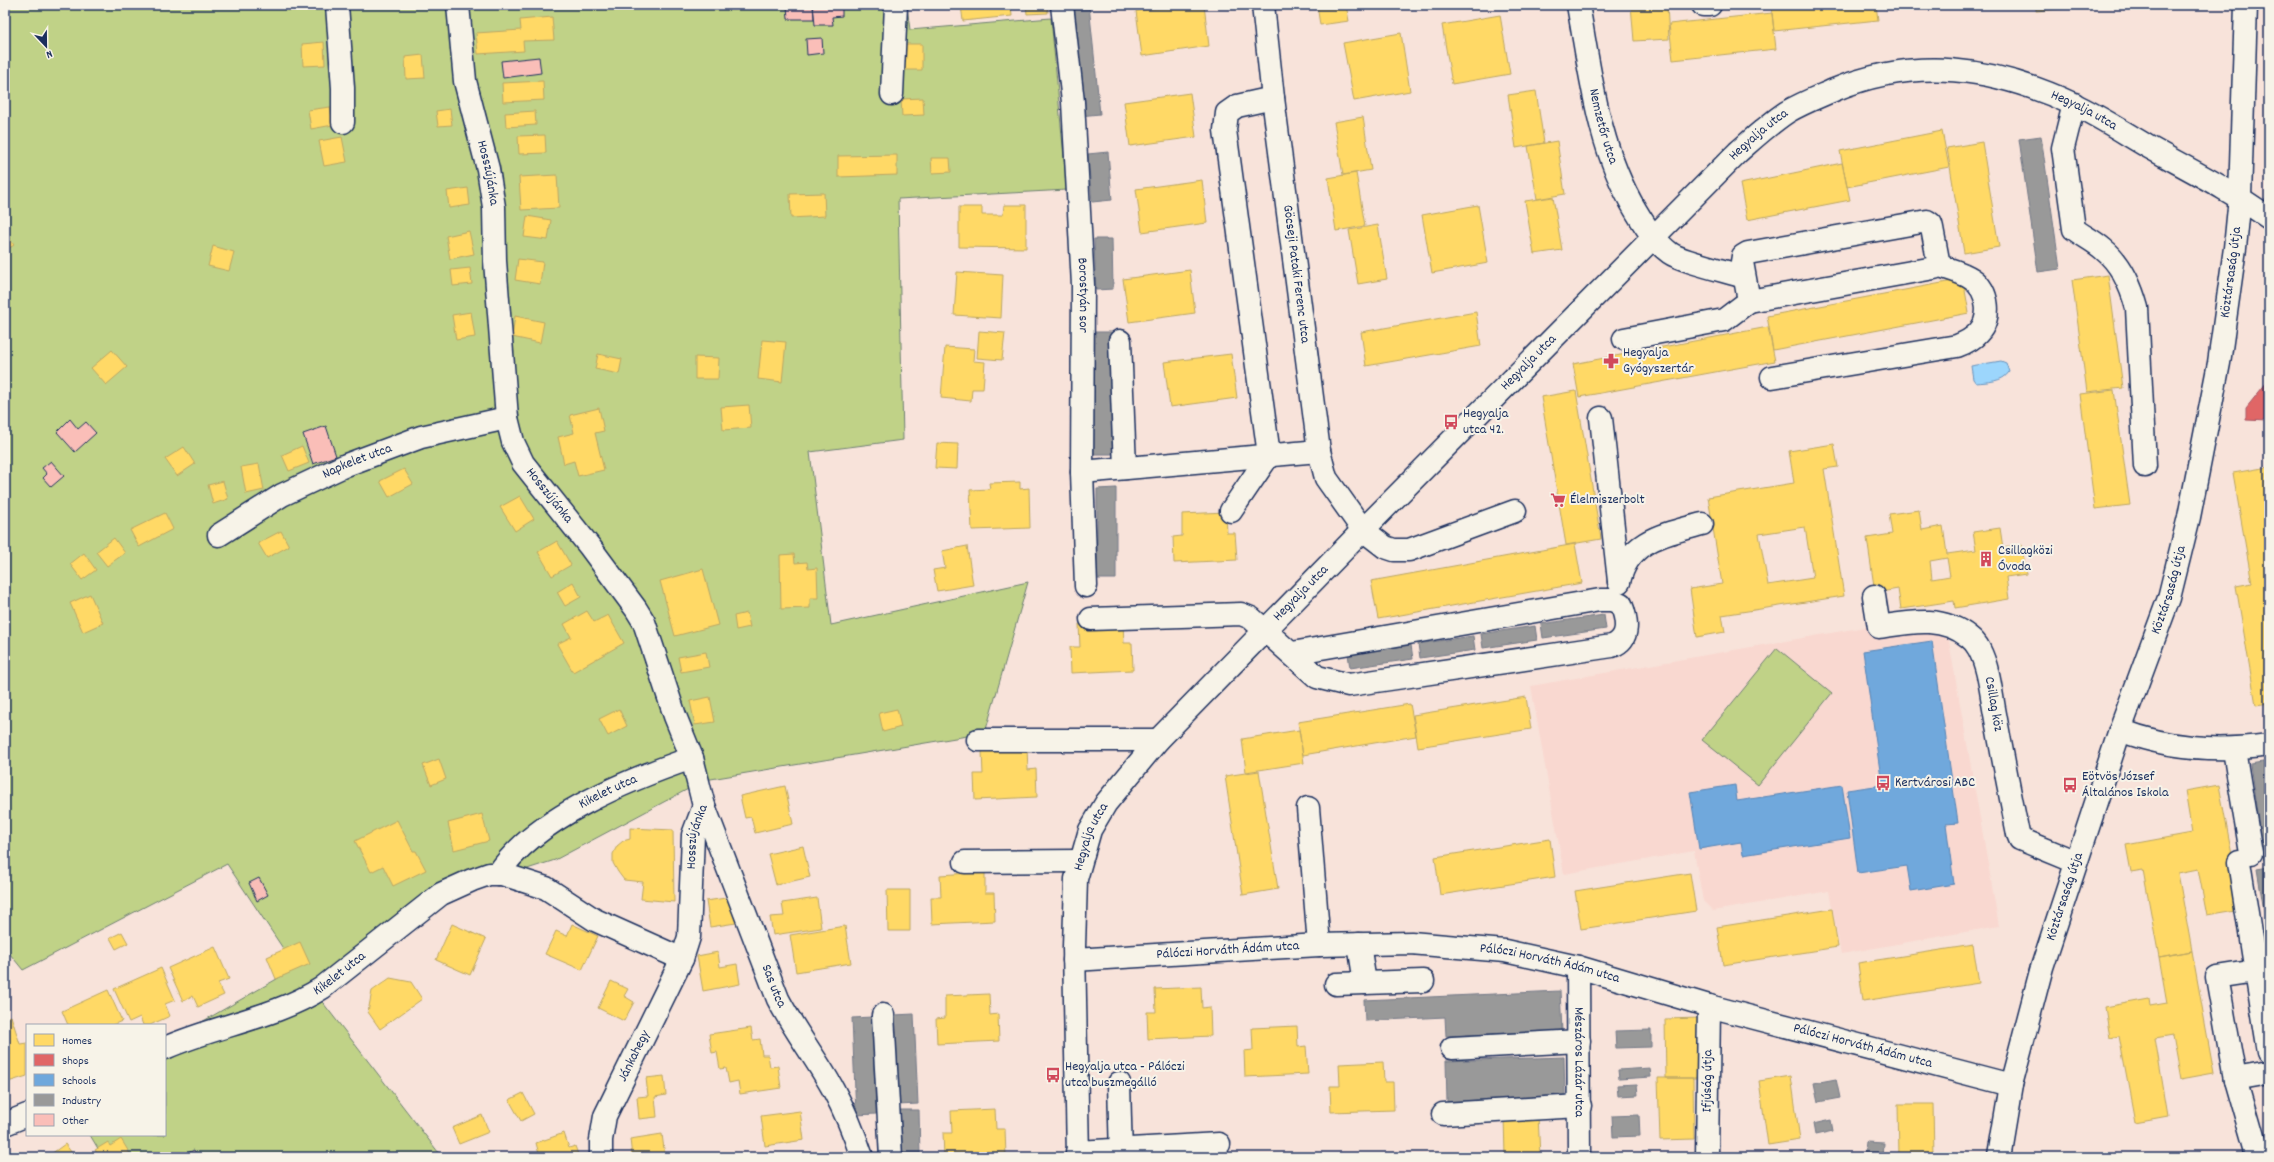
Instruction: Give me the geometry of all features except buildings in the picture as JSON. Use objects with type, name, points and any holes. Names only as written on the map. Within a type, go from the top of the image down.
[{"type":"street","points":[[336,5],[343,88],[343,122]]},
{"type":"street","name":"Hosszújánka","points":[[458,5],[465,81],[488,169],[494,206],[495,261],[507,418],[513,442],[523,463],[590,547],[644,622],[675,716],[692,758],[704,806],[693,835],[689,937],[682,959]]},
{"type":"street","points":[[892,94],[896,5]]},
{"type":"street","name":"Borostyán sor","points":[[1062,5],[1073,102],[1083,285],[1082,472],[1086,586]]},
{"type":"street","name":"Göcseji Pataki Ferenc utca","points":[[1263,5],[1273,98],[1319,451],[1326,478],[1363,530],[1385,547],[1394,550],[1408,550],[1515,511]]},
{"type":"street","name":"Nemzetőr utca","points":[[1578,5],[1603,136],[1627,196],[1654,238],[1671,254],[1744,277]]},
{"type":"street","points":[[1703,5],[1710,5]]},
{"type":"street","name":"Köztársaság útja","points":[[1999,1157],[2011,1085],[2042,967],[2120,730],[2169,598],[2189,517],[2219,363],[2240,197],[2246,5]]},
{"type":"street","name":"Hegyalja utca","points":[[1077,1155],[1074,896],[1080,861],[1090,830],[1106,803],[1158,740],[1265,630],[1762,131],[1788,112],[1814,98],[1860,80],[1907,70],[1950,69],[2006,80],[2074,104],[2240,197],[2269,218]]},
{"type":"street","points":[[1231,511],[1269,455],[1225,130],[1227,113],[1237,106],[1273,98]]},
{"type":"street","points":[[2074,104],[2063,148],[2074,229],[2103,249],[2117,263],[2130,284],[2137,308],[2145,466]]},
{"type":"street","points":[[1624,339],[1724,320],[1749,302],[1929,270],[1937,265],[1938,260],[1931,224],[1921,222],[1748,253],[1744,256],[1742,262],[1749,302]]},
{"type":"street","points":[[1772,377],[1957,346],[1970,340],[1979,332],[1985,322],[1987,308],[1985,296],[1972,279],[1937,265]]},
{"type":"street","points":[[1120,340],[1125,468]]},
{"type":"street","name":"Napkelet utca","points":[[219,535],[282,495],[346,465],[421,437],[507,418]]},
{"type":"street","points":[[1091,619],[1241,614],[1251,618],[1292,653],[1317,677],[1349,686],[1612,646],[1623,638],[1626,630],[1626,616],[1621,604],[1601,418]]},
{"type":"street","points":[[1082,472],[1319,451]]},
{"type":"street","points":[[1619,581],[1626,560],[1648,541],[1702,524]]},
{"type":"street","name":"Csillag köz","points":[[1874,596],[1880,627],[1919,620],[1934,621],[1950,625],[1960,631],[1970,638],[1979,649],[1988,676],[2020,839],[2076,862]]},
{"type":"street","points":[[1292,653],[1600,600],[1612,600],[1621,604]]},
{"type":"street","points":[[2120,730],[2144,739],[2180,746],[2234,750],[2269,745]]},
{"type":"street","points":[[978,740],[1158,740]]},
{"type":"street","points":[[2234,750],[2256,971],[2269,1052]]},
{"type":"street","name":"Kikelet utca","points":[[498,874],[509,857],[523,844],[560,818],[603,793],[652,771],[692,758]]},
{"type":"street","name":"Sas utca","points":[[704,806],[778,999],[793,1028],[833,1089],[850,1122],[862,1157]]},
{"type":"street","points":[[1308,808],[1319,945]]},
{"type":"street","points":[[965,862],[1080,861]]},
{"type":"street","name":"Kikelet utca","points":[[166,1048],[224,1026],[284,1008],[303,1000],[322,988],[441,894],[472,880],[498,874],[546,888],[595,920],[682,959]]},
{"type":"street","name":"Pálóczi Horváth Ádám utca","points":[[1074,960],[1319,945],[1360,944],[1411,943],[1465,946],[1505,951],[1578,967],[1709,1006],[2011,1085]]},
{"type":"street","points":[[1360,944],[1365,983]]},
{"type":"street","name":"Jánkahegy","points":[[601,1157],[601,1140],[605,1116],[682,959]]},
{"type":"street","name":"Mészáros Lázár utca","points":[[1578,967],[1580,1106],[1579,1157]]},
{"type":"street","points":[[2256,971],[2217,977],[2235,1079],[2258,1156]]},
{"type":"street","points":[[1336,984],[1424,981]]},
{"type":"street","name":"Ifjúság útja","points":[[1707,1157],[1709,1006]]},
{"type":"street","points":[[883,1015],[891,1157]]},
{"type":"street","points":[[1452,1048],[1579,1041]]},
{"type":"street","points":[[2235,1079],[2269,1073]]},
{"type":"street","points":[[1119,1083],[1121,1153]]},
{"type":"street","points":[[1443,1114],[1580,1106]]},
{"type":"street","points":[[5,1124],[26,1115]]},
{"type":"street","points":[[1077,1155],[1121,1153],[1219,1144]]},
{"type":"shaded area","points":[[1944,613],[1999,926],[1841,954],[1829,891],[1713,911],[1703,901],[1694,851],[1564,874],[1531,686]]},
{"type":"green space","points":[[5,5],[907,5],[910,30],[1051,18],[1067,190],[898,199],[903,440],[810,452],[831,625],[1028,582],[985,733],[705,780],[555,860],[447,895],[310,986],[442,1157],[103,1157],[91,1136],[166,1136],[166,1042],[296,968],[227,864],[23,970],[5,948]]},
{"type":"green space","points":[[1777,648],[1832,693],[1758,785],[1702,740]]},
{"type":"water","points":[[2001,361],[2006,363],[2009,372],[2003,378],[1994,381],[1976,383],[1973,379],[1971,366]]},
{"type":"place","name":"Hegyalja Gyógyszertár","points":[[1611,361]]},
{"type":"place","name":"Hegyalja utca 42.","points":[[1451,422]]},
{"type":"place","name":"Élelmiszerbolt","points":[[1558,500]]},
{"type":"place","name":"Csillagközi Óvoda","points":[[1986,559]]},
{"type":"place","name":"Kertvárosi ABC","points":[[1883,783]]},
{"type":"place","name":"Eötvös József Általános Iskola","points":[[2070,785]]},
{"type":"place","name":"Hegyalja utca - Pálóczi utca buszmegálló","points":[[1053,1075]]}]
